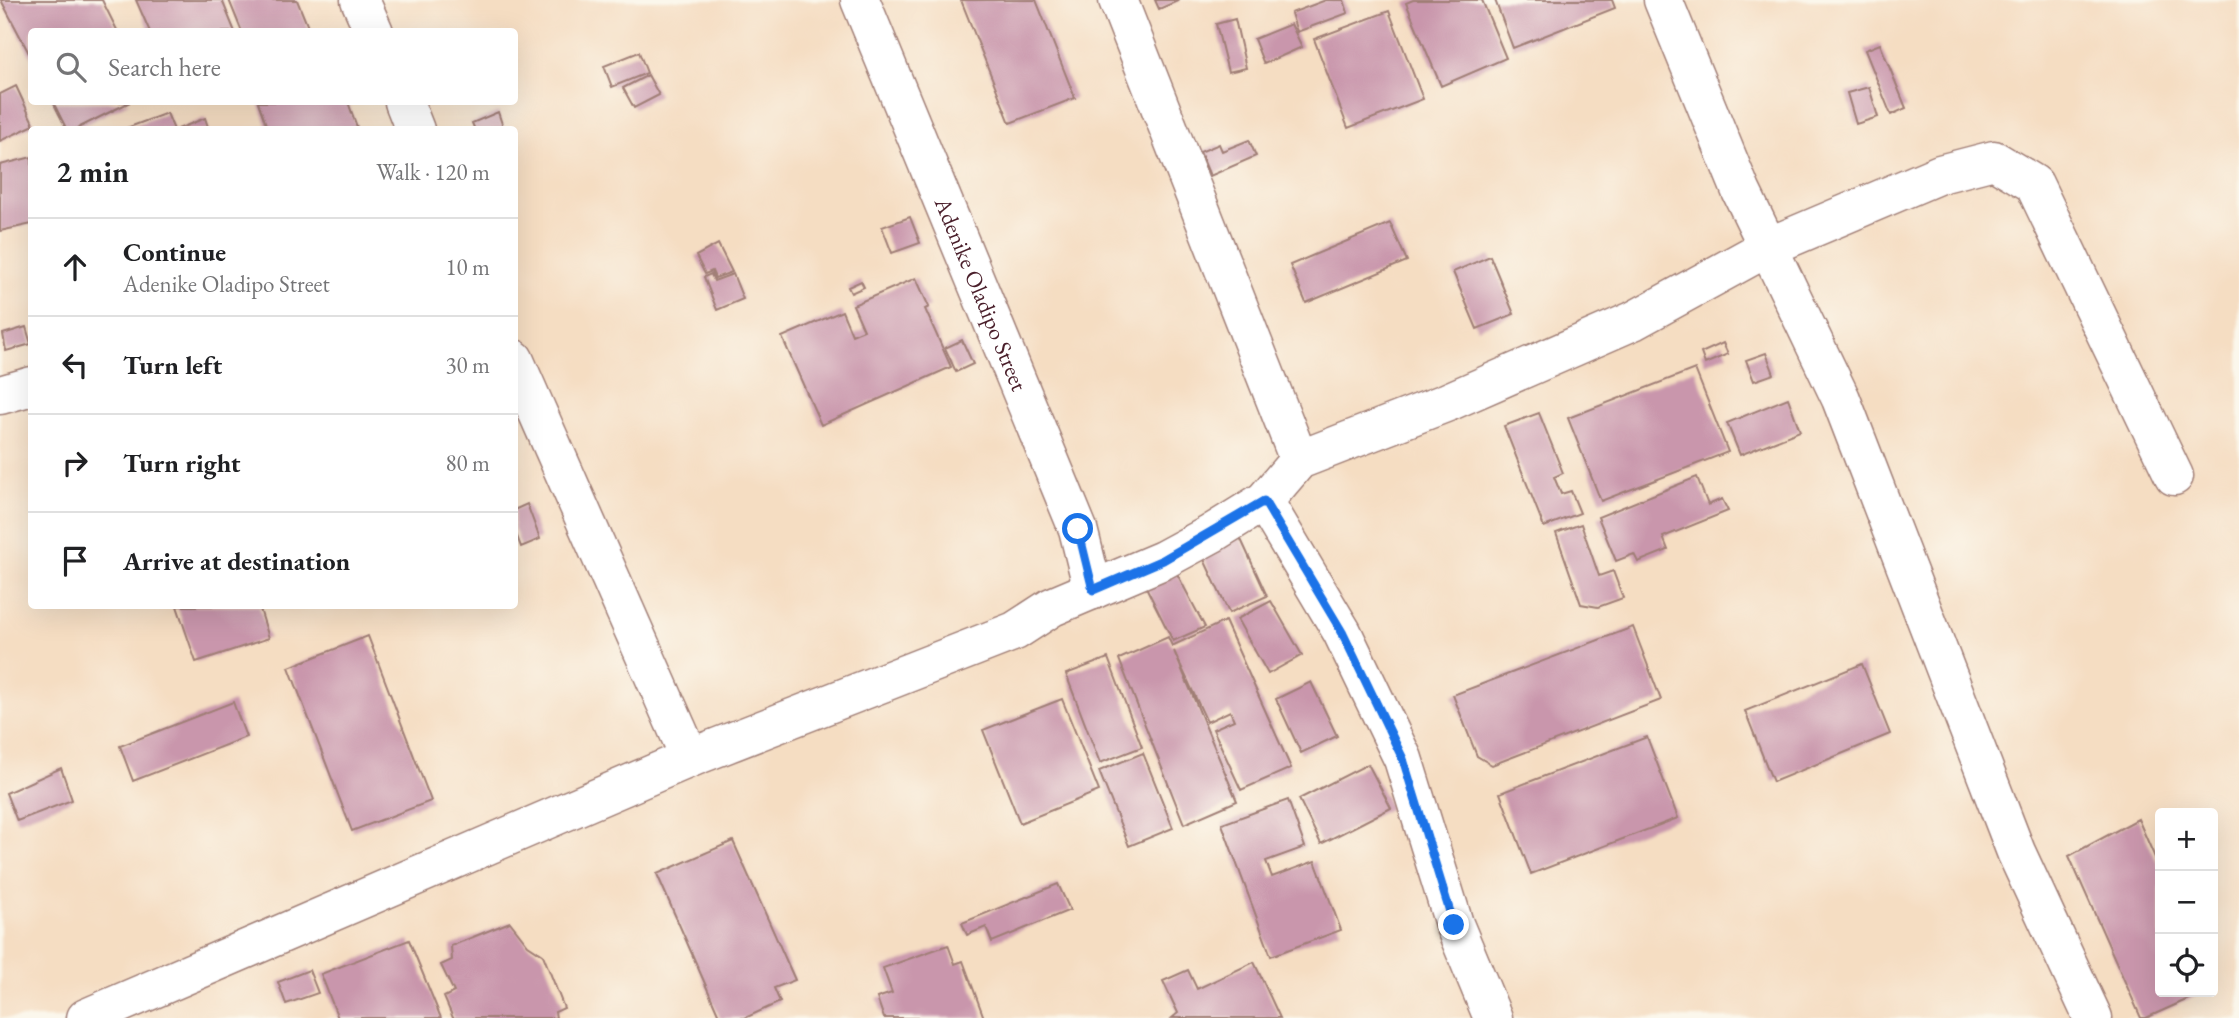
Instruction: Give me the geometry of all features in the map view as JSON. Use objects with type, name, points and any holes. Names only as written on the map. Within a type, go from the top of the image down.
[{"type":"street","points":[[360,0],[372,28]]},
{"type":"street","name":"Adenike Oladipo Street","points":[[860,0],[1078,529],[1093,590]]},
{"type":"street","points":[[1118,0],[1298,460]]},
{"type":"street","points":[[1663,0],[1741,191],[1841,399],[2016,852],[2093,1018]]},
{"type":"street","points":[[405,105],[413,126]]},
{"type":"street","points":[[86,1018],[690,758],[1015,631],[1052,607],[1163,560],[1264,501],[1298,460],[1448,402],[1633,321],[1768,247],[1940,174],[1994,160],[2034,184],[2174,476]]},
{"type":"street","points":[[518,368],[690,758]]},
{"type":"street","points":[[0,395],[28,387]]},
{"type":"street","points":[[1264,501],[1342,632],[1403,759],[1454,925],[1493,1018]]},
{"type":"building","points":[[1,0],[102,0],[116,28],[28,28],[28,51]]},
{"type":"building","points":[[136,0],[222,0],[233,28],[148,28]]},
{"type":"building","points":[[229,0],[297,0],[308,28],[240,28]]},
{"type":"building","points":[[961,0],[1036,0],[1075,98],[1010,123]]},
{"type":"building","points":[[1155,0],[1180,0],[1159,9]]},
{"type":"building","points":[[1326,0],[1344,0],[1348,13],[1297,32],[1291,13]]},
{"type":"building","points":[[1413,0],[1482,0],[1506,58],[1441,86],[1406,3]]},
{"type":"building","points":[[1495,0],[1612,0],[1615,8],[1513,48]]},
{"type":"building","points":[[1389,11],[1423,99],[1348,128],[1314,39]]},
{"type":"building","points":[[1235,19],[1246,68],[1228,72],[1216,24]]},
{"type":"building","points":[[1291,24],[1302,47],[1264,64],[1254,39]]},
{"type":"building","points":[[1880,44],[1906,108],[1891,115],[1865,50]]},
{"type":"building","points":[[639,52],[647,73],[612,87],[604,66]]},
{"type":"building","points":[[648,75],[659,95],[634,108],[623,88]]},
{"type":"building","points":[[16,86],[34,125],[0,141],[0,94]]},
{"type":"building","points":[[1869,87],[1878,117],[1856,124],[1847,93]]},
{"type":"building","points":[[54,105],[124,105],[82,126],[65,126]]},
{"type":"building","points":[[259,105],[349,105],[357,126],[267,126]]},
{"type":"building","points":[[498,112],[503,126],[473,126],[472,123]]},
{"type":"building","points":[[167,113],[172,126],[132,126]]},
{"type":"building","points":[[205,118],[208,126],[185,126]]},
{"type":"building","points":[[1249,140],[1256,156],[1210,176],[1200,152],[1219,144],[1222,151]]},
{"type":"building","points":[[28,158],[28,225],[0,231],[0,165]]},
{"type":"building","points":[[910,217],[920,243],[892,253],[882,227]]},
{"type":"building","points":[[1390,223],[1407,261],[1306,303],[1290,265]]},
{"type":"building","points":[[718,244],[732,272],[715,278],[712,271],[705,274],[696,256]]},
{"type":"building","points":[[1490,256],[1514,314],[1477,329],[1453,272]]},
{"type":"building","points":[[711,274],[714,281],[733,274],[743,299],[717,310],[704,277]]},
{"type":"building","points":[[916,278],[929,307],[925,309],[951,367],[821,425],[782,337],[842,311],[852,335],[864,330],[853,305]]},
{"type":"building","points":[[861,281],[864,287],[851,293],[848,287]]},
{"type":"building","points":[[26,327],[28,345],[6,351],[3,334]]},
{"type":"building","points":[[962,340],[973,364],[956,372],[945,348]]},
{"type":"building","points":[[1723,343],[1728,354],[1705,364],[1701,353]]},
{"type":"building","points":[[1766,353],[1774,374],[1754,381],[1746,360]]},
{"type":"building","points":[[1695,369],[1728,452],[1601,501],[1568,418]]},
{"type":"building","points":[[1788,398],[1800,431],[1740,455],[1727,423]]},
{"type":"building","points":[[1539,413],[1563,473],[1554,477],[1561,494],[1571,491],[1580,513],[1544,527],[1504,426]]},
{"type":"building","points":[[1697,477],[1708,505],[1722,499],[1728,511],[1663,537],[1668,550],[1638,562],[1634,554],[1616,561],[1598,517]]},
{"type":"building","points":[[527,504],[540,539],[521,547],[518,539],[518,508]]},
{"type":"building","points":[[1581,524],[1599,576],[1613,571],[1623,598],[1598,607],[1581,604],[1556,533]]},
{"type":"building","points":[[1239,535],[1267,596],[1229,613],[1201,553]]},
{"type":"building","points":[[1174,568],[1205,627],[1173,641],[1143,581]]},
{"type":"building","points":[[1271,601],[1302,655],[1268,674],[1237,619]]},
{"type":"building","points":[[178,609],[260,609],[269,638],[196,662]]},
{"type":"building","points":[[1225,621],[1291,768],[1241,790],[1213,729],[1234,720],[1230,711],[1207,722],[1174,651],[1237,801],[1184,824],[1119,659],[1168,637],[1172,646]]},
{"type":"building","points":[[1633,627],[1661,700],[1492,765],[1477,756],[1453,695]]},
{"type":"building","points":[[368,636],[431,801],[352,831],[289,667]]},
{"type":"building","points":[[1108,658],[1142,747],[1100,763],[1066,674]]},
{"type":"building","points":[[1862,664],[1890,734],[1773,782],[1745,711]]},
{"type":"building","points":[[1311,682],[1337,736],[1301,753],[1276,699]]},
{"type":"building","points":[[1062,699],[1099,791],[1020,823],[983,730]]},
{"type":"building","points":[[233,702],[246,737],[133,781],[120,746]]},
{"type":"building","points":[[1647,737],[1678,818],[1531,874],[1500,793]]},
{"type":"building","points":[[1143,753],[1173,828],[1129,846],[1099,771]]},
{"type":"building","points":[[1368,764],[1391,808],[1321,844],[1299,799]]},
{"type":"building","points":[[61,768],[72,800],[17,821],[6,793]]},
{"type":"building","points":[[1288,800],[1305,847],[1266,861],[1272,877],[1315,861],[1341,930],[1271,956],[1222,824]]},
{"type":"building","points":[[2138,819],[2155,858],[2155,997],[2193,997],[2141,1018],[2069,856]]},
{"type":"building","points":[[733,841],[795,980],[774,988],[780,1002],[745,1018],[720,1018],[657,874]]},
{"type":"building","points":[[1058,884],[1070,910],[992,942],[986,927],[967,935],[962,923]]},
{"type":"building","points":[[510,922],[528,945],[543,955],[564,1008],[555,1012],[556,1018],[453,1018],[444,997],[454,992],[441,965],[452,960],[451,946]]},
{"type":"building","points":[[409,940],[441,1018],[338,1018],[321,974]]},
{"type":"building","points":[[948,945],[955,964],[963,961],[984,1018],[884,1018],[877,998],[892,993],[883,968]]},
{"type":"building","points":[[1254,962],[1280,1018],[1172,1018],[1178,1013],[1163,981],[1188,970],[1197,989]]},
{"type":"building","points":[[309,970],[318,993],[286,1004],[278,982]]},
{"type":"route","points":[[1078,529],[1093,590],[1163,560],[1264,501],[1289,540],[1310,583],[1342,632],[1403,759],[1454,925]]}]
